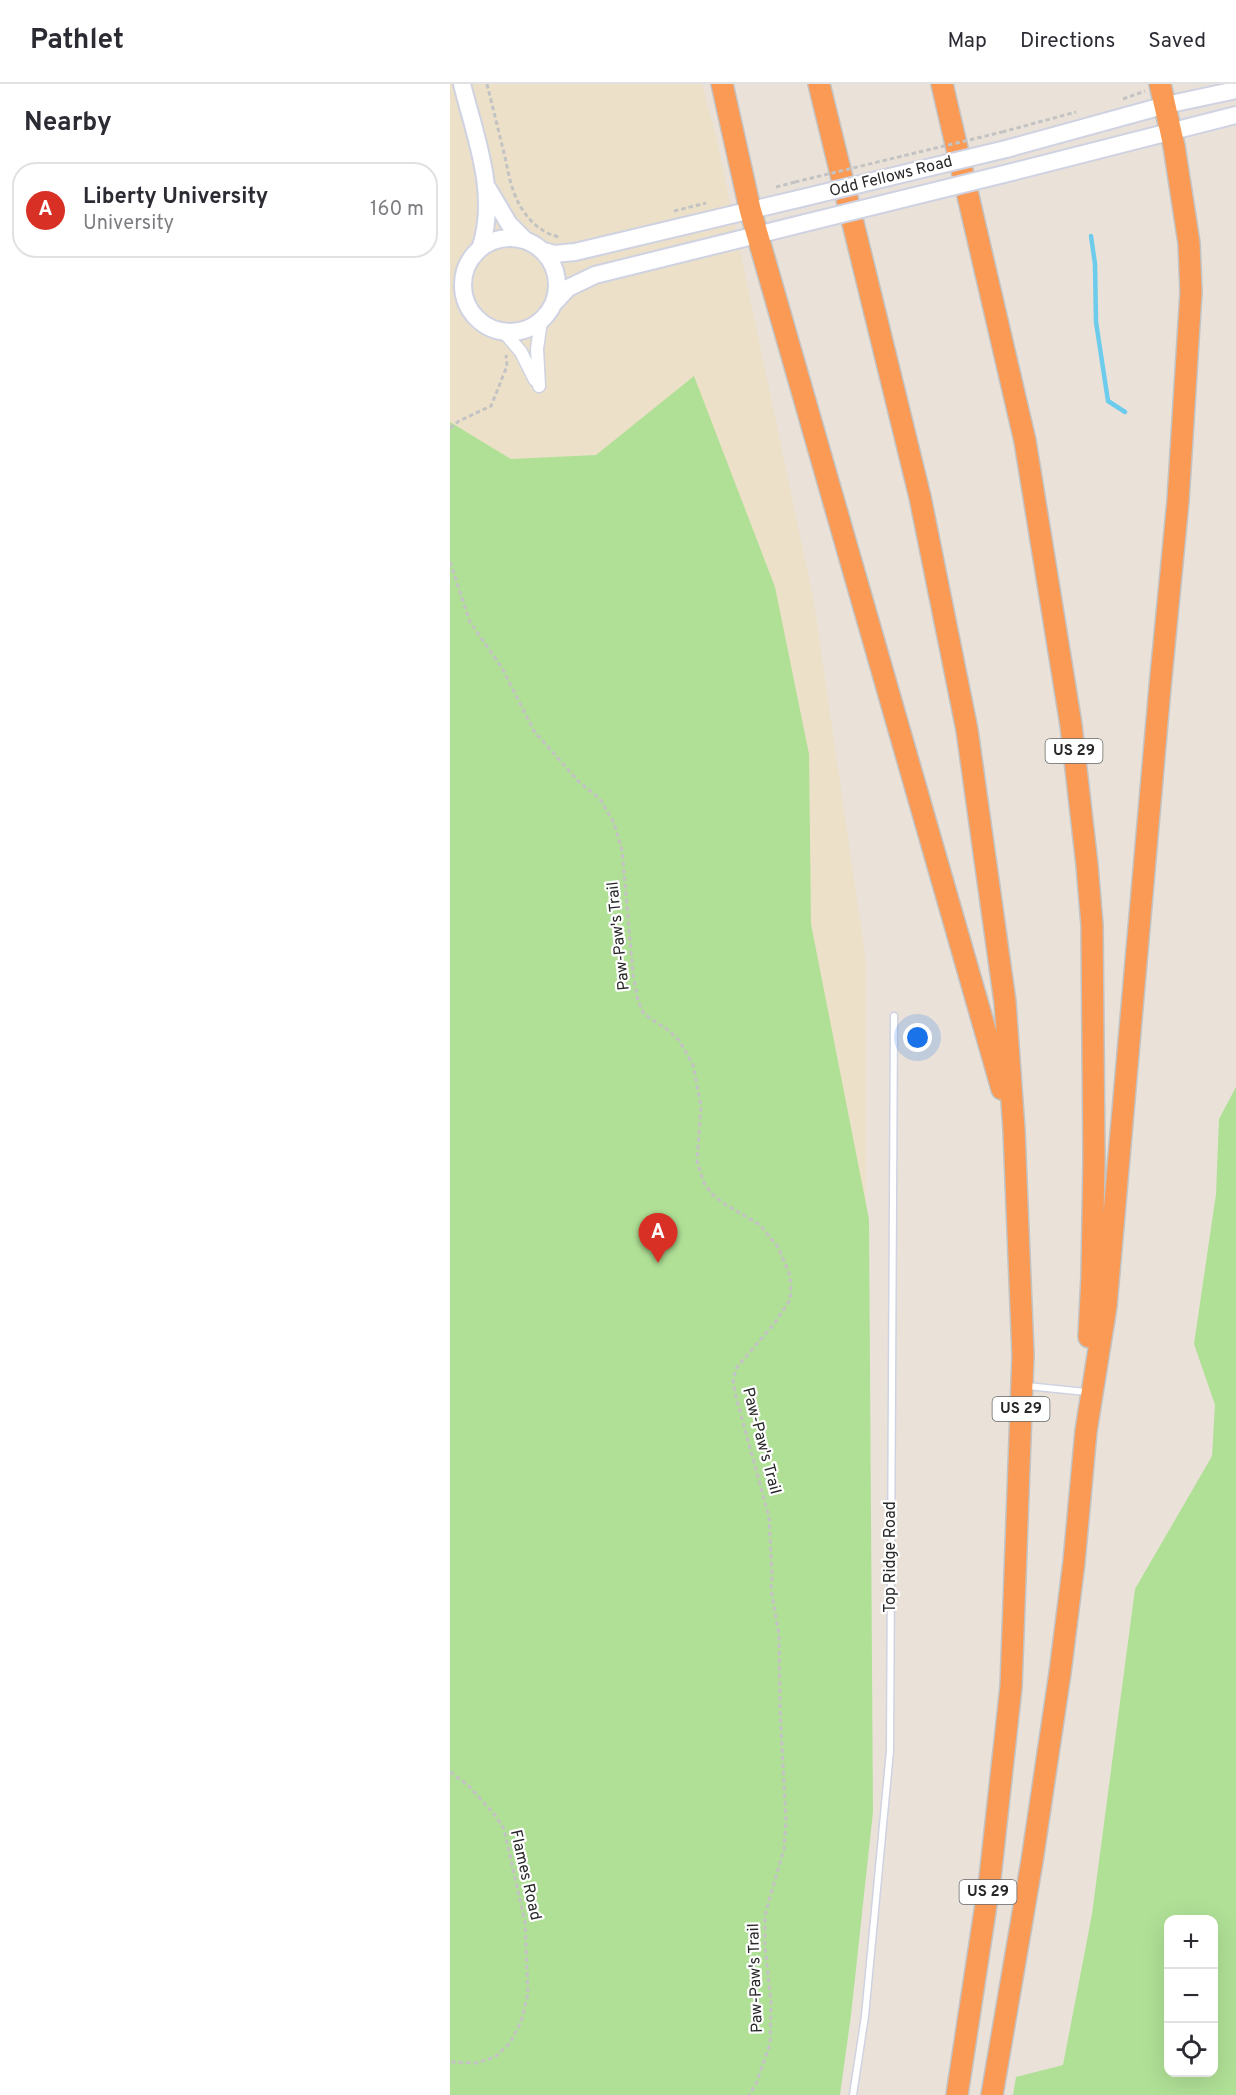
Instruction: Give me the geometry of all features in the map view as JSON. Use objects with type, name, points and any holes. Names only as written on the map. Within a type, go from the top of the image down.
[{"type":"highway","points":[[722,84],[750,210],[1014,1130]]},
{"type":"highway","name":"US 29","points":[[819,84],[920,497],[965,718],[989,875],[1003,990],[1014,1130],[1023,1355],[1011,1687],[990,1878],[957,2095]]},
{"type":"highway","name":"US 29","points":[[942,84],[1025,441],[1071,725],[1088,865],[1092,925],[1094,1159],[1086,1431],[1074,1562],[1060,1673],[1032,1861],[992,2095]]},
{"type":"highway","points":[[1086,1431],[1108,1283],[1184,411],[1191,292],[1189,243],[1166,105],[1153,87]]},
{"type":"main road","points":[[462,84],[487,186],[508,225],[524,239]]},
{"type":"main road","name":"Odd Fellows Road","points":[[544,251],[554,254],[575,252],[1006,149],[1166,105],[1236,90]]},
{"type":"main road","name":"Odd Fellows Road","points":[[555,302],[568,288],[585,278],[1236,115]]},
{"type":"main road","points":[[481,246],[498,238],[511,237],[524,239],[544,251],[557,275],[558,289],[555,302],[541,321],[517,332],[504,332],[490,328],[478,320],[469,308],[464,294],[463,280],[467,265],[481,246],[486,232],[487,186]]},
{"type":"street","points":[[504,332],[526,359],[538,386],[537,349],[541,321]]},
{"type":"lane","name":"Top Ridge Road","points":[[853,2095],[865,2016],[890,1751],[894,1016]]},
{"type":"lane","points":[[1022,1385],[1086,1392]]},
{"type":"path","points":[[487,84],[510,179],[518,201],[531,220],[541,229],[557,237],[566,237]]},
{"type":"path","points":[[1117,101],[1153,87]]},
{"type":"path","points":[[795,182],[1077,112]]},
{"type":"path","points":[[670,212],[713,202]]},
{"type":"path","points":[[450,428],[459,421],[491,406],[507,366],[504,332]]},
{"type":"path","name":"Paw-Paw's Trail","points":[[450,562],[470,622],[502,668],[534,731],[578,781],[600,799],[614,824],[622,850],[633,974],[638,1002],[644,1014],[679,1040],[693,1065],[701,1106],[697,1161],[704,1183],[723,1203],[760,1225],[778,1247],[789,1273],[790,1300],[774,1324],[738,1366],[733,1379],[769,1517],[771,1589],[779,1635],[785,1812],[784,1849],[765,1917],[765,1946],[771,2002],[770,2044],[756,2084],[749,2095]]},
{"type":"path","name":"Flames Road","points":[[450,1772],[468,1785],[495,1815],[504,1829],[525,1922],[528,1994],[521,2022],[510,2043],[495,2057],[476,2064],[450,2062]]},
{"type":"shaded area","points":[[450,84],[702,84],[716,136],[814,602],[866,961],[865,1564],[450,2095]]},
{"type":"green space","points":[[694,376],[775,587],[809,754],[811,924],[869,1219],[873,1812],[840,2095],[450,2095],[450,422],[511,459],[596,455]]},
{"type":"green space","points":[[1236,1087],[1236,2095],[1013,2095],[1016,2077],[1063,2065],[1092,1914],[1135,1589],[1212,1456],[1215,1405],[1194,1344],[1216,1194],[1219,1119]]},
{"type":"waterway","points":[[1091,236],[1095,264],[1096,322],[1108,401],[1125,412]]},
{"type":"place","name":"Liberty University","points":[[658,1263]]}]
